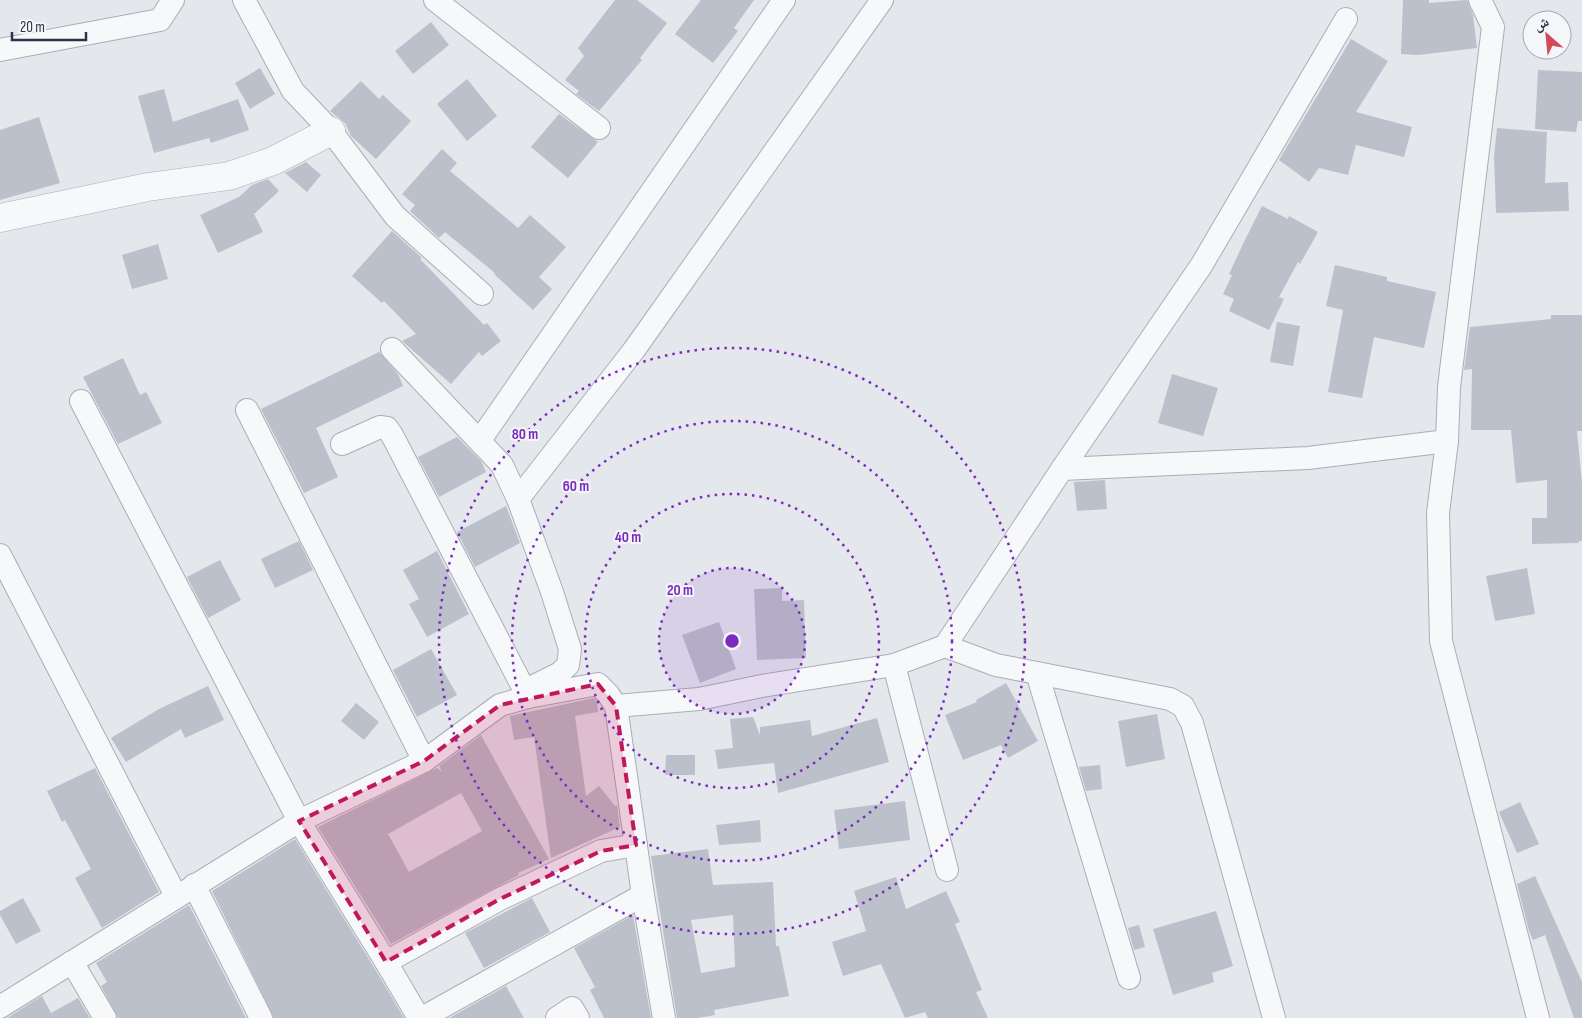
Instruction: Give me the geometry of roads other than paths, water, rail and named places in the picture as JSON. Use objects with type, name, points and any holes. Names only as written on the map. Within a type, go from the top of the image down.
[{"type":"street","points":[[0,50],[160,20],[173,0]]},
{"type":"street","points":[[244,0],[293,91],[331,131],[395,216],[482,294]]},
{"type":"street","points":[[434,0],[599,128]]},
{"type":"street","points":[[480,440],[784,0]]},
{"type":"street","points":[[518,499],[634,350],[882,0]]},
{"type":"street","points":[[1480,0],[1493,27],[1449,387],[1447,441],[1438,513],[1440,641],[1538,1018]]},
{"type":"street","points":[[616,706],[699,700],[762,686],[894,665],[945,646],[1062,469],[1201,266],[1346,20]]},
{"type":"street","points":[[0,218],[139,189],[229,176],[273,161],[331,131]]},
{"type":"street","points":[[0,1008],[185,890],[299,821],[424,760],[500,705],[526,694],[560,674],[568,665],[570,649],[552,592],[518,499],[502,465],[392,349]]},
{"type":"street","points":[[81,401],[299,821],[420,1018],[643,895]]},
{"type":"street","points":[[247,410],[424,760]]},
{"type":"street","points":[[342,444],[380,427],[387,428],[526,694]]},
{"type":"street","points":[[1062,469],[1308,458],[1447,441]]},
{"type":"street","points":[[0,555],[185,890],[261,1018]]},
{"type":"street","points":[[945,646],[996,664],[1170,699],[1183,706],[1192,723],[1274,1018]]},
{"type":"street","points":[[894,665],[947,870]]},
{"type":"street","points":[[1037,673],[1129,978]]},
{"type":"street","points":[[526,694],[598,684],[616,706],[643,895],[664,1018]]},
{"type":"street","points":[[386,962],[500,899],[601,851],[636,845]]},
{"type":"street","points":[[72,962],[105,1018]]},
{"type":"street","points":[[557,1018],[572,1008],[578,1018]]}]
